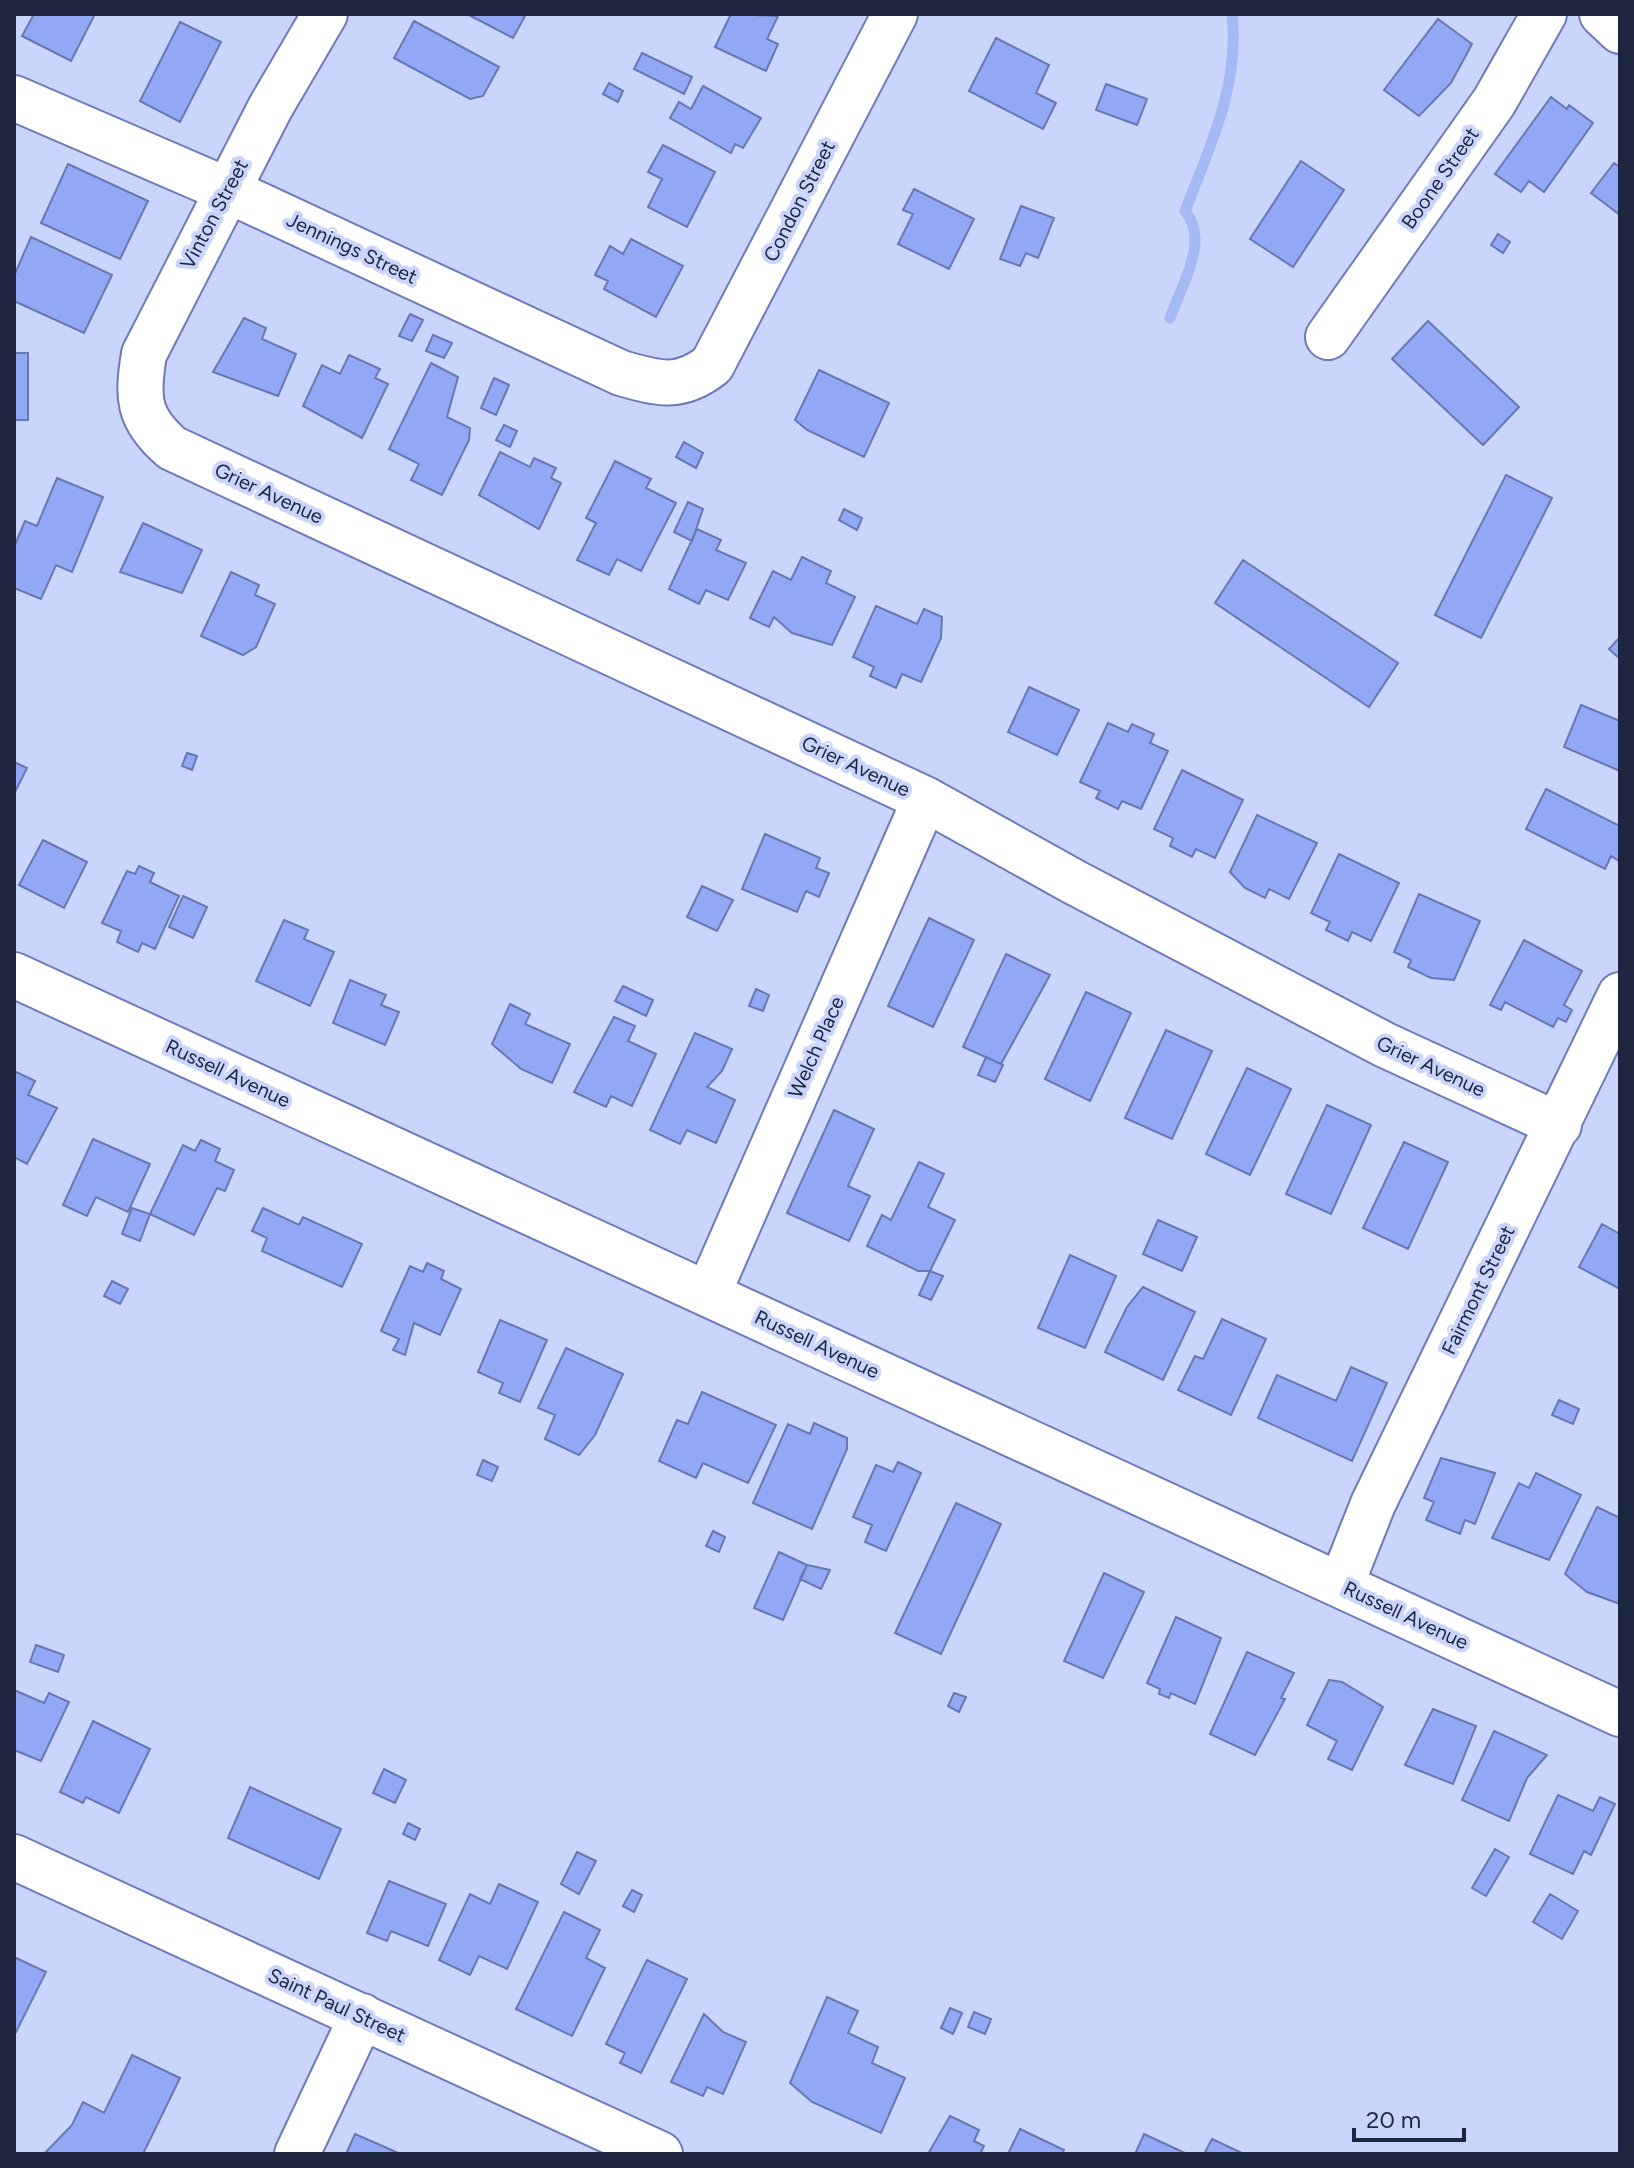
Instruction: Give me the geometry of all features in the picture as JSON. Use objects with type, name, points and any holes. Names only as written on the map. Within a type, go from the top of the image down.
[{"type":"street","name":"Vinton Street","points":[[149,424],[138,392],[144,354],[227,190],[325,14]]},
{"type":"street","name":"Condon Street","points":[[693,380],[712,365],[895,14]]},
{"type":"street","name":"Boone Street","points":[[1328,337],[1494,102],[1544,14]]},
{"type":"street","points":[[1602,14],[1620,31]]},
{"type":"street","name":"Jennings Street","points":[[14,98],[227,190],[621,373],[678,383],[693,380]]},
{"type":"street","name":"Grier Avenue","points":[[149,424],[172,448],[925,799],[1074,882],[1385,1045],[1559,1125]]},
{"type":"street","name":"Welch Place","points":[[708,1294],[925,799]]},
{"type":"street","name":"Russell Avenue","points":[[14,975],[1620,1714]]},
{"type":"street","name":"Fairmont Street","points":[[1341,1585],[1373,1504],[1620,995]]},
{"type":"street","name":"Saint Paul Street","points":[[14,1857],[660,2154]]},
{"type":"street","points":[[297,2154],[362,2016]]},
{"type":"building","points":[[34,14],[95,14],[71,61],[22,36]]},
{"type":"building","points":[[467,14],[526,14],[513,38]]},
{"type":"building","points":[[731,14],[778,16],[767,39],[778,44],[766,71],[715,47]]},
{"type":"building","points":[[1438,19],[1472,44],[1451,83],[1419,116],[1384,90]]},
{"type":"building","points":[[414,21],[499,67],[483,96],[470,99],[394,58]]},
{"type":"building","points":[[180,22],[221,42],[180,122],[140,101]]},
{"type":"building","points":[[996,38],[1049,65],[1036,93],[1056,103],[1043,129],[969,91]]},
{"type":"building","points":[[642,53],[692,77],[684,94],[634,69]]},
{"type":"building","points":[[609,83],[623,91],[618,102],[603,94]]},
{"type":"building","points":[[1106,84],[1147,99],[1137,125],[1096,110]]},
{"type":"building","points":[[703,86],[761,118],[743,148],[735,144],[731,153],[670,118],[679,102],[691,109]]},
{"type":"building","points":[[1551,97],[1567,109],[1569,105],[1593,123],[1544,192],[1529,181],[1521,192],[1495,174]]},
{"type":"building","points":[[663,145],[715,172],[687,227],[648,207],[662,179],[648,172]]},
{"type":"building","points":[[1301,161],[1344,190],[1293,267],[1250,239]]},
{"type":"building","points":[[1614,163],[1620,167],[1620,215],[1591,193]]},
{"type":"building","points":[[68,164],[148,201],[120,259],[41,223]]},
{"type":"building","points":[[914,189],[974,219],[949,269],[898,244],[913,214],[903,210]]},
{"type":"building","points":[[1021,206],[1054,218],[1038,258],[1026,253],[1020,266],[1000,259]]},
{"type":"building","points":[[1498,234],[1510,242],[1503,253],[1491,245]]},
{"type":"building","points":[[31,237],[112,275],[84,333],[14,301],[14,276]]},
{"type":"building","points":[[631,239],[683,266],[656,317],[604,289],[608,281],[595,275],[610,246],[623,254]]},
{"type":"building","points":[[410,314],[423,320],[412,341],[399,336]]},
{"type":"building","points":[[244,318],[266,328],[262,339],[296,354],[278,396],[213,372]]},
{"type":"building","points":[[1428,321],[1519,407],[1483,445],[1392,359]]},
{"type":"building","points":[[433,335],[452,343],[444,358],[426,351]]},
{"type":"building","points":[[14,353],[28,353],[28,420],[14,420]]},
{"type":"building","points":[[349,355],[380,369],[375,378],[388,384],[362,438],[303,406],[322,365],[340,374]]},
{"type":"building","points":[[431,363],[458,377],[447,417],[470,428],[469,440],[442,495],[411,480],[419,464],[389,449]]},
{"type":"building","points":[[819,370],[889,403],[864,457],[807,430],[795,420]]},
{"type":"building","points":[[494,378],[509,385],[496,415],[481,408]]},
{"type":"building","points":[[504,425],[517,431],[510,447],[496,440]]},
{"type":"building","points":[[684,442],[703,453],[696,468],[676,457]]},
{"type":"building","points":[[500,452],[530,467],[534,458],[556,468],[551,478],[561,483],[539,529],[479,495]]},
{"type":"building","points":[[615,461],[651,479],[646,488],[676,503],[641,571],[617,559],[609,575],[577,560],[596,523],[586,518]]},
{"type":"building","points":[[1506,475],[1552,498],[1481,638],[1435,615]]},
{"type":"building","points":[[57,478],[103,497],[72,572],[56,565],[41,599],[14,588],[14,547],[25,521],[37,526]]},
{"type":"building","points":[[688,502],[703,509],[692,541],[674,532]]},
{"type":"building","points":[[844,509],[862,518],[857,530],[839,520]]},
{"type":"building","points":[[143,523],[202,550],[182,593],[120,572]]},
{"type":"building","points":[[697,529],[721,540],[716,550],[746,563],[728,600],[706,590],[699,604],[669,589]]},
{"type":"building","points":[[802,557],[831,571],[826,583],[855,597],[832,645],[792,633],[774,617],[769,627],[750,618],[773,571],[791,580]]},
{"type":"building","points":[[1243,560],[1398,663],[1369,707],[1215,603]]},
{"type":"building","points":[[231,572],[259,585],[255,595],[275,604],[256,647],[243,655],[201,636]]},
{"type":"building","points":[[876,606],[917,624],[924,609],[942,617],[941,638],[921,682],[902,674],[896,688],[870,676],[874,667],[853,657]]},
{"type":"building","points":[[1620,637],[1620,659],[1609,649]]},
{"type":"building","points":[[1029,687],[1079,710],[1057,755],[1008,732]]},
{"type":"building","points":[[1581,705],[1620,721],[1620,771],[1564,747]]},
{"type":"building","points":[[1108,723],[1128,732],[1132,724],[1154,734],[1150,743],[1168,751],[1141,809],[1122,801],[1118,809],[1096,798],[1100,791],[1080,782]]},
{"type":"building","points":[[187,753],[197,756],[192,770],[182,766]]},
{"type":"building","points":[[14,762],[27,768],[14,794]]},
{"type":"building","points":[[1182,770],[1243,800],[1215,858],[1196,849],[1192,857],[1170,846],[1173,838],[1154,829]]},
{"type":"building","points":[[1546,789],[1620,826],[1619,861],[1611,856],[1605,869],[1526,829]]},
{"type":"building","points":[[1257,815],[1317,843],[1289,899],[1269,889],[1265,898],[1245,888],[1230,872]]},
{"type":"building","points":[[765,834],[820,858],[816,868],[829,873],[819,897],[806,891],[797,912],[742,889]]},
{"type":"building","points":[[43,840],[87,862],[64,908],[19,885]]},
{"type":"building","points":[[1339,854],[1399,883],[1371,941],[1352,932],[1348,941],[1326,930],[1330,922],[1311,913]]},
{"type":"building","points":[[139,866],[154,873],[150,882],[179,896],[155,949],[142,943],[138,952],[117,942],[121,931],[102,923],[127,871],[135,874]]},
{"type":"building","points":[[702,886],[733,900],[717,931],[687,917]]},
{"type":"building","points":[[1419,894],[1480,921],[1454,980],[1431,978],[1408,967],[1411,960],[1394,952]]},
{"type":"building","points":[[183,896],[207,907],[193,938],[169,927]]},
{"type":"building","points":[[929,918],[974,940],[933,1027],[888,1006]]},
{"type":"building","points":[[284,920],[308,930],[304,939],[334,952],[310,1006],[256,981]]},
{"type":"building","points":[[1524,940],[1582,971],[1564,1005],[1572,1010],[1566,1022],[1558,1018],[1553,1027],[1505,1002],[1501,1010],[1490,1005]]},
{"type":"building","points":[[1006,954],[1050,975],[1001,1064],[963,1047]]},
{"type":"building","points":[[350,980],[386,995],[381,1005],[399,1012],[385,1045],[333,1023]]},
{"type":"building","points":[[623,986],[653,1000],[646,1016],[615,1001]]},
{"type":"building","points":[[756,989],[769,995],[763,1011],[749,1006]]},
{"type":"building","points":[[1086,992],[1131,1013],[1090,1101],[1045,1079]]},
{"type":"building","points":[[510,1004],[530,1014],[525,1024],[570,1044],[552,1083],[521,1069],[492,1044]]},
{"type":"building","points":[[614,1017],[635,1026],[628,1041],[656,1054],[632,1106],[611,1096],[606,1107],[574,1092]]},
{"type":"building","points":[[1166,1030],[1212,1051],[1172,1139],[1125,1118]]},
{"type":"building","points":[[695,1033],[732,1049],[722,1071],[707,1087],[735,1100],[716,1143],[687,1130],[680,1144],[650,1130]]},
{"type":"building","points":[[986,1057],[1003,1065],[995,1082],[978,1075]]},
{"type":"building","points":[[1247,1068],[1291,1089],[1250,1175],[1206,1154]]},
{"type":"building","points":[[14,1071],[35,1081],[28,1095],[57,1108],[27,1164],[14,1157]]},
{"type":"building","points":[[1327,1105],[1371,1125],[1331,1214],[1286,1194]]},
{"type":"building","points":[[834,1110],[874,1129],[848,1186],[870,1196],[849,1241],[787,1213]]},
{"type":"building","points":[[93,1139],[150,1164],[128,1212],[96,1197],[87,1216],[63,1205]]},
{"type":"building","points":[[201,1140],[220,1149],[215,1161],[234,1170],[225,1191],[217,1188],[194,1235],[150,1214],[183,1145],[195,1151]]},
{"type":"building","points":[[1404,1142],[1448,1162],[1408,1249],[1363,1228]]},
{"type":"building","points":[[919,1162],[944,1174],[928,1207],[955,1220],[930,1271],[918,1271],[867,1246],[882,1215],[891,1220]]},
{"type":"building","points":[[132,1208],[150,1214],[140,1241],[122,1234]]},
{"type":"building","points":[[263,1208],[299,1225],[303,1217],[362,1244],[342,1287],[262,1251],[267,1238],[252,1231]]},
{"type":"building","points":[[1158,1220],[1197,1237],[1182,1271],[1143,1254]]},
{"type":"building","points":[[1602,1224],[1620,1234],[1620,1289],[1579,1267]]},
{"type":"building","points":[[1070,1255],[1116,1276],[1085,1348],[1038,1328]]},
{"type":"building","points":[[427,1263],[444,1271],[441,1279],[461,1289],[440,1335],[414,1323],[405,1355],[393,1350],[399,1339],[381,1331],[410,1266],[423,1272]]},
{"type":"building","points":[[930,1271],[943,1276],[931,1300],[919,1295]]},
{"type":"building","points":[[112,1281],[128,1289],[120,1304],[104,1296]]},
{"type":"building","points":[[1143,1287],[1195,1312],[1163,1380],[1105,1352],[1127,1307]]},
{"type":"building","points":[[1222,1319],[1266,1339],[1231,1415],[1178,1390],[1195,1356],[1203,1359]]},
{"type":"building","points":[[500,1320],[547,1340],[520,1402],[499,1393],[503,1383],[478,1372]]},
{"type":"building","points":[[566,1348],[623,1374],[595,1435],[579,1455],[545,1439],[555,1415],[538,1408]]},
{"type":"building","points":[[1351,1367],[1387,1383],[1352,1461],[1258,1418],[1277,1375],[1336,1401]]},
{"type":"building","points":[[702,1392],[776,1425],[748,1483],[703,1463],[696,1478],[659,1461],[677,1420],[688,1424]]},
{"type":"building","points":[[1559,1400],[1579,1409],[1573,1424],[1552,1415]]},
{"type":"building","points":[[814,1423],[847,1438],[847,1449],[812,1529],[753,1503],[788,1424],[810,1434]]},
{"type":"building","points":[[1441,1458],[1495,1473],[1475,1524],[1465,1520],[1460,1534],[1426,1520],[1434,1502],[1424,1498]]},
{"type":"building","points":[[483,1460],[498,1467],[492,1481],[477,1475]]},
{"type":"building","points":[[898,1462],[921,1473],[886,1551],[865,1542],[872,1525],[853,1517],[876,1465],[893,1472]]},
{"type":"building","points":[[1536,1473],[1581,1495],[1549,1560],[1492,1538],[1519,1483],[1529,1488]]},
{"type":"building","points":[[956,1503],[1001,1524],[941,1654],[895,1633]]},
{"type":"building","points":[[1597,1507],[1620,1518],[1620,1604],[1587,1592],[1565,1574]]},
{"type":"building","points":[[713,1531],[725,1537],[719,1552],[706,1546]]},
{"type":"building","points":[[779,1552],[807,1565],[783,1620],[754,1608]]},
{"type":"building","points":[[807,1565],[830,1570],[821,1589],[800,1579]]},
{"type":"building","points":[[1104,1573],[1144,1592],[1103,1678],[1064,1661]]},
{"type":"building","points":[[1176,1617],[1221,1638],[1195,1704],[1171,1693],[1169,1698],[1159,1694],[1160,1689],[1147,1683]]},
{"type":"building","points":[[36,1645],[64,1655],[58,1672],[30,1662]]},
{"type":"building","points":[[1247,1652],[1294,1673],[1281,1698],[1285,1699],[1255,1755],[1210,1734]]},
{"type":"building","points":[[1329,1680],[1342,1682],[1383,1707],[1352,1770],[1328,1759],[1337,1741],[1307,1725]]},
{"type":"building","points":[[14,1690],[44,1703],[49,1693],[69,1702],[41,1761],[14,1750]]},
{"type":"building","points":[[954,1693],[966,1697],[959,1712],[948,1706]]},
{"type":"building","points":[[1433,1709],[1476,1726],[1453,1784],[1405,1765]]},
{"type":"building","points":[[93,1721],[150,1749],[119,1813],[86,1797],[83,1803],[60,1792]]},
{"type":"building","points":[[1494,1731],[1547,1755],[1527,1778],[1509,1821],[1462,1800]]},
{"type":"building","points":[[384,1769],[406,1780],[395,1803],[373,1793]]},
{"type":"building","points":[[250,1787],[341,1829],[319,1879],[228,1838]]},
{"type":"building","points":[[1558,1795],[1593,1811],[1600,1797],[1615,1804],[1591,1855],[1584,1851],[1573,1874],[1530,1854]]},
{"type":"building","points":[[408,1823],[420,1829],[415,1840],[403,1834]]},
{"type":"building","points":[[1495,1849],[1509,1857],[1486,1896],[1472,1888]]},
{"type":"building","points":[[577,1852],[596,1861],[579,1894],[561,1884]]},
{"type":"building","points":[[389,1881],[446,1904],[428,1946],[391,1931],[387,1941],[367,1933]]},
{"type":"building","points":[[499,1884],[538,1902],[507,1969],[479,1956],[470,1975],[439,1960],[470,1894],[490,1904]]},
{"type":"building","points":[[632,1890],[642,1895],[634,1912],[623,1906]]},
{"type":"building","points":[[1550,1894],[1578,1911],[1562,1939],[1533,1922]]},
{"type":"building","points":[[564,1912],[600,1930],[586,1958],[605,1968],[572,2036],[516,2009]]},
{"type":"building","points":[[14,1957],[46,1972],[14,2036]]},
{"type":"building","points":[[647,1960],[687,1979],[641,2073],[620,2063],[625,2053],[606,2044]]},
{"type":"building","points":[[827,1997],[858,2011],[848,2033],[878,2047],[872,2063],[905,2078],[881,2133],[812,2102],[790,2083]]},
{"type":"building","points":[[950,2008],[962,2013],[953,2034],[941,2028]]},
{"type":"building","points":[[974,2012],[991,2019],[985,2034],[968,2027]]},
{"type":"building","points":[[704,2014],[723,2032],[746,2042],[723,2094],[707,2087],[703,2096],[671,2082]]},
{"type":"building","points":[[132,2055],[180,2078],[143,2154],[44,2154],[72,2125],[83,2102],[104,2113]]},
{"type":"building","points":[[950,2116],[979,2130],[974,2141],[984,2146],[980,2154],[928,2154]]},
{"type":"building","points":[[1020,2129],[1064,2150],[1062,2154],[1008,2154]]},
{"type":"building","points":[[355,2134],[387,2148],[400,2154],[346,2154]]},
{"type":"building","points":[[1144,2134],[1187,2154],[1135,2154]]},
{"type":"building","points":[[1212,2139],[1244,2154],[1204,2154]]},
{"type":"waterway","points":[[1170,318],[1187,277],[1194,249],[1192,223],[1185,211],[1213,139],[1227,90],[1232,65],[1232,14]]}]
